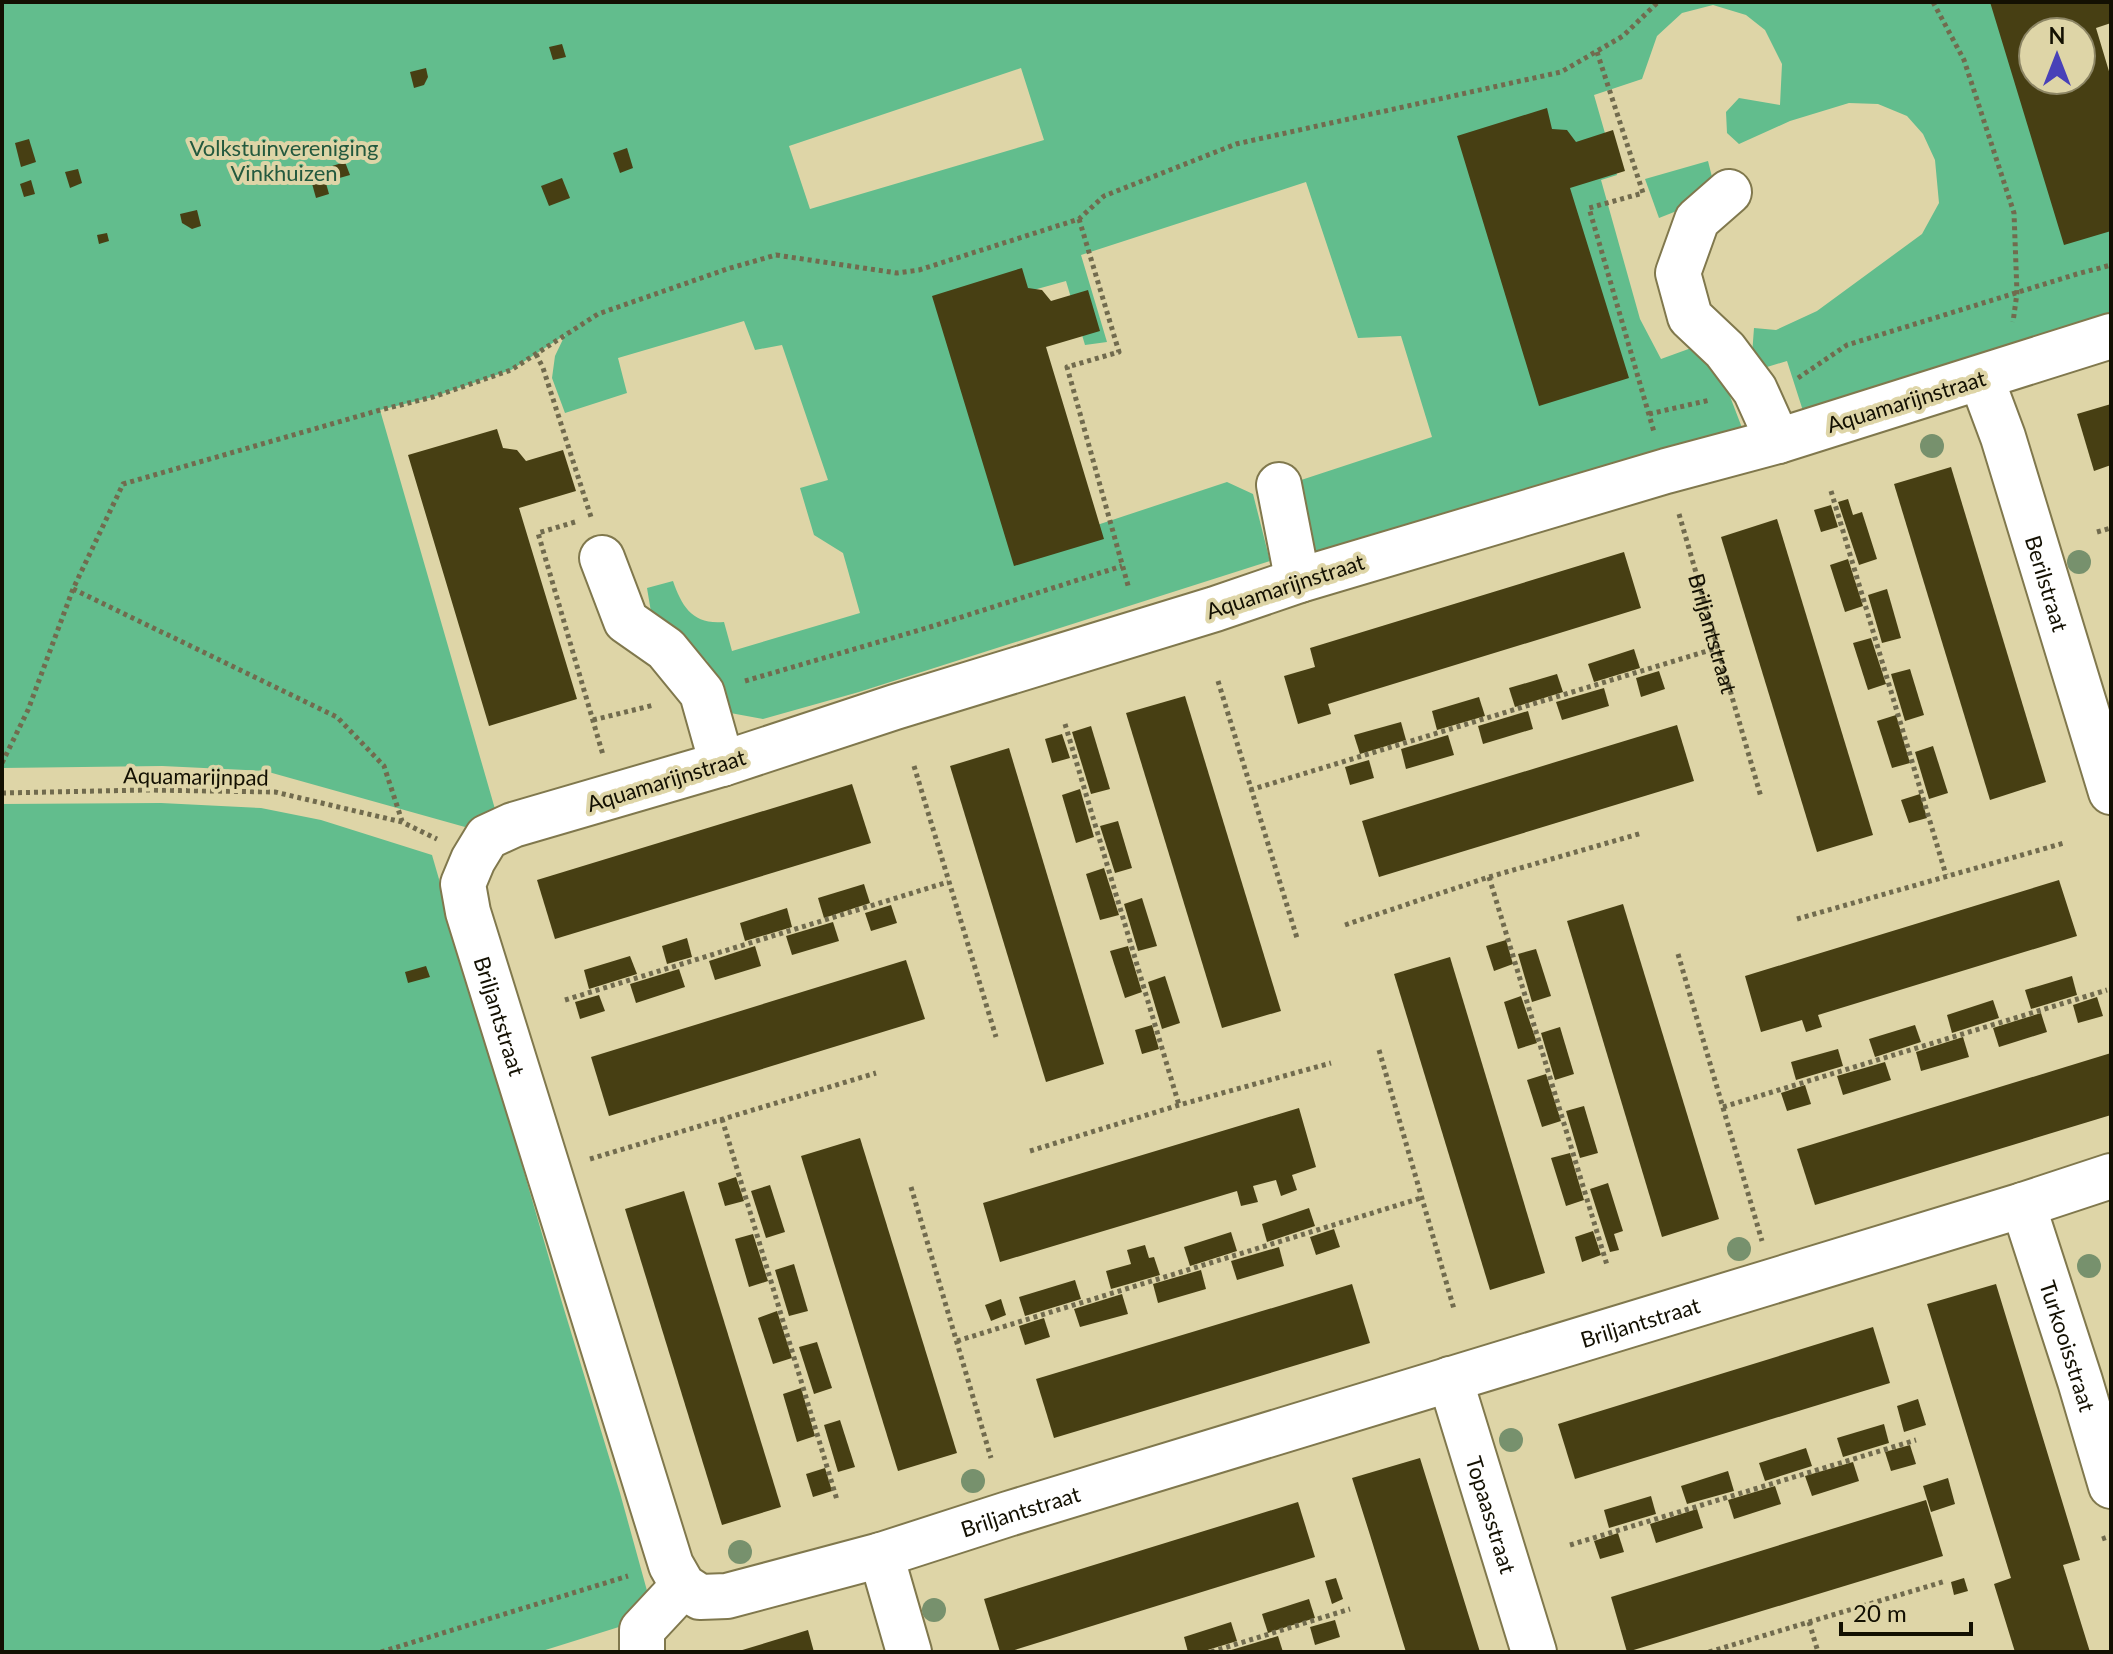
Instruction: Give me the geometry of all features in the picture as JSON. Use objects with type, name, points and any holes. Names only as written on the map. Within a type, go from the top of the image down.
[{"type":"street","points":[[1729,192],[1697,220],[1678,273],[1690,317],[1725,350],[1755,390],[1778,441]]},
{"type":"street","name":"Aquamarijnstraat","points":[[473,860],[487,837],[513,825],[722,764],[1300,580],[1666,471],[1778,441],[2111,336]]},
{"type":"street","name":"Berilstraat","points":[[1994,374],[2003,437],[2111,792]]},
{"type":"street","points":[[1279,485],[1300,580]]},
{"type":"street","points":[[602,558],[626,621],[666,649],[702,693],[722,764]]},
{"type":"street","name":"Briljantstraat","points":[[473,860],[463,884],[468,912],[677,1576],[700,1597],[727,1596],[881,1555],[2111,1176]]},
{"type":"street","name":"Turkooisstraat","points":[[2023,1205],[2111,1486]]},
{"type":"street","name":"Topaasstraat","points":[[1450,1379],[1534,1652]]},
{"type":"street","points":[[881,1555],[909,1652]]},
{"type":"street","points":[[642,1652],[642,1630],[677,1576]]},
{"type":"path","points":[[2,763],[28,710],[73,589],[123,484],[433,397],[511,370],[598,314],[727,269],[776,255],[897,273],[919,270],[1079,219],[1104,196],[1236,144],[1561,72],[1623,36],[1658,2]]},
{"type":"path","points":[[1933,2],[1964,60],[2014,213],[2017,293],[1994,374]]},
{"type":"path","name":"Briljantstraat","points":[[1597,52],[1643,193],[1589,208],[1761,797]]},
{"type":"path","points":[[1079,219],[1119,352],[1067,367],[1133,600]]},
{"type":"path","points":[[1649,414],[1800,377],[1847,345],[2111,265]]},
{"type":"path","points":[[536,354],[591,517],[538,533],[607,767]]},
{"type":"path","points":[[1831,491],[1946,875]]},
{"type":"path","points":[[2097,532],[2111,528]]},
{"type":"path","points":[[593,720],[702,693],[930,627],[1122,566]]},
{"type":"path","points":[[73,589],[337,717],[384,766],[402,822]]},
{"type":"path","points":[[1250,790],[1717,648]]},
{"type":"path","points":[[1218,681],[1297,938]]},
{"type":"path","points":[[1065,724],[1179,1105]]},
{"type":"path","points":[[914,766],[996,1037]]},
{"type":"path","name":"Aquamarijnpad","points":[[2,793],[147,790],[275,792],[402,822],[473,860]]},
{"type":"path","points":[[1345,925],[1489,877],[1642,833]]},
{"type":"path","points":[[1797,919],[2064,843]]},
{"type":"path","points":[[1489,877],[1607,1265]]},
{"type":"path","points":[[565,1000],[948,882]]},
{"type":"path","points":[[1678,954],[1774,1281]]},
{"type":"path","points":[[1723,1107],[2107,990]]},
{"type":"path","points":[[1379,1050],[1454,1309]]},
{"type":"path","points":[[1030,1151],[1331,1063]]},
{"type":"path","points":[[549,1171],[876,1073]]},
{"type":"path","points":[[722,1119],[837,1500]]},
{"type":"path","points":[[911,1187],[991,1458]]},
{"type":"path","points":[[957,1341],[1421,1198]]},
{"type":"path","points":[[1570,1545],[1916,1440]]},
{"type":"path","points":[[2102,1539],[2111,1536]]},
{"type":"path","points":[[381,1652],[641,1572],[677,1576]]},
{"type":"path","points":[[1709,1652],[1946,1581]]},
{"type":"path","points":[[1211,1652],[1350,1609]]},
{"type":"path","points":[[1809,1622],[1818,1652]]},
{"type":"green space","name":"Volkstuinvereniging Vinkhuizen","points":[[2,2],[2084,2],[2088,16],[2017,16],[2017,96],[2097,96],[2097,47],[2111,96],[2111,326],[1804,414],[1787,361],[1767,367],[1752,355],[1754,328],[1776,330],[1817,311],[1922,234],[1939,203],[1935,160],[1923,134],[1907,116],[1878,104],[1849,103],[1790,121],[1739,144],[1727,133],[1726,112],[1739,98],[1780,105],[1782,64],[1765,30],[1746,15],[1713,5],[1682,13],[1657,36],[1642,79],[1594,95],[1617,175],[1601,180],[1640,319],[1661,359],[1694,347],[1711,355],[1744,433],[1315,563],[1292,483],[1432,437],[1401,336],[1358,338],[1306,182],[1081,255],[1107,342],[1085,345],[1066,281],[1019,294],[1094,526],[1227,482],[1253,494],[1270,561],[859,692],[763,719],[725,712],[720,688],[707,661],[651,612],[647,588],[673,581],[680,599],[690,612],[704,621],[724,622],[732,651],[860,613],[843,553],[814,535],[800,488],[828,480],[782,345],[755,350],[744,321],[618,358],[627,393],[565,413],[552,378],[555,356],[565,335],[511,370],[433,397],[380,410],[497,816],[465,827],[265,771],[162,766],[2,768]],"holes":[[[1021,68],[1044,140],[810,209],[789,146]]]},
{"type":"green space","points":[[1708,161],[1713,181],[1702,201],[1659,218],[1645,179]]},
{"type":"green space","points":[[161,803],[261,808],[321,820],[432,855],[654,1616],[539,1652],[2,1652],[2,804]]},
{"type":"building","points":[[1990,2],[2111,2],[2111,23],[2097,28],[2097,16],[2017,16],[2017,91]]},
{"type":"building","points":[[2097,31],[2111,78],[2111,231],[2064,245],[2019,96],[2097,96]]},
{"type":"building","points":[[562,44],[566,57],[553,60],[549,47]]},
{"type":"building","points":[[426,68],[428,77],[424,85],[414,88],[410,72]]},
{"type":"building","points":[[1547,108],[1552,129],[1567,130],[1576,142],[1613,130],[1625,171],[1570,188],[1629,378],[1539,406],[1457,136]]},
{"type":"building","points":[[29,139],[36,162],[21,167],[15,143]]},
{"type":"building","points":[[627,148],[633,168],[620,173],[613,153]]},
{"type":"building","points":[[345,162],[350,175],[336,179],[332,166]]},
{"type":"building","points":[[78,169],[82,183],[70,188],[65,172]]},
{"type":"building","points":[[324,176],[329,194],[316,198],[311,180]]},
{"type":"building","points":[[562,178],[570,198],[549,206],[541,186]]},
{"type":"building","points":[[31,180],[35,194],[24,197],[20,184]]},
{"type":"building","points":[[197,210],[201,226],[192,229],[182,223],[180,214]]},
{"type":"building","points":[[107,233],[109,241],[99,244],[97,235]]},
{"type":"building","points":[[1022,268],[1028,288],[1042,290],[1051,301],[1088,290],[1100,331],[1046,347],[1104,539],[1014,566],[932,296]]},
{"type":"building","points":[[2111,404],[2111,465],[2094,471],[2077,414]]},
{"type":"building","points":[[497,429],[503,448],[517,450],[526,461],[563,450],[576,491],[519,508],[577,699],[489,726],[408,455]]},
{"type":"building","points":[[1951,467],[2046,782],[1990,800],[1894,484]]},
{"type":"building","points":[[1848,499],[1853,515],[1862,512],[1877,559],[1859,565],[1838,502]]},
{"type":"building","points":[[1831,505],[1838,527],[1821,532],[1814,510]]},
{"type":"building","points":[[1777,519],[1873,835],[1817,852],[1721,537]]},
{"type":"building","points":[[1624,552],[1641,608],[1328,704],[1331,714],[1298,724],[1284,676],[1315,667],[1310,648]]},
{"type":"building","points":[[1848,559],[1863,606],[1845,612],[1830,565]]},
{"type":"building","points":[[1887,589],[1901,638],[1882,643],[1868,595]]},
{"type":"building","points":[[1871,638],[1886,684],[1868,690],[1853,643]]},
{"type":"building","points":[[1634,649],[1640,668],[1594,682],[1588,664]]},
{"type":"building","points":[[1910,669],[1924,715],[1905,721],[1891,674]]},
{"type":"building","points":[[1659,671],[1665,689],[1641,697],[1636,678]]},
{"type":"building","points":[[1557,674],[1563,692],[1515,707],[1509,688]]},
{"type":"building","points":[[1604,688],[1609,706],[1562,720],[1556,702]]},
{"type":"building","points":[[1185,696],[1281,1011],[1222,1028],[1126,713]]},
{"type":"building","points":[[1479,697],[1485,716],[1437,730],[1432,711]]},
{"type":"building","points":[[1528,711],[1533,729],[1483,744],[1478,726]]},
{"type":"building","points":[[1896,715],[1910,763],[1892,768],[1877,721]]},
{"type":"building","points":[[1401,722],[1406,740],[1360,754],[1354,735]]},
{"type":"building","points":[[1677,725],[1694,781],[1379,877],[1362,821]]},
{"type":"building","points":[[1091,726],[1110,789],[1091,794],[1072,732]]},
{"type":"building","points":[[1062,734],[1070,758],[1052,763],[1045,739]]},
{"type":"building","points":[[1448,735],[1454,755],[1406,769],[1401,749]]},
{"type":"building","points":[[1933,746],[1948,793],[1929,799],[1915,752]]},
{"type":"building","points":[[1009,748],[1104,1064],[1046,1082],[950,766]]},
{"type":"building","points":[[1369,760],[1374,778],[1350,785],[1345,767]]},
{"type":"building","points":[[852,784],[871,843],[555,939],[537,880]]},
{"type":"building","points":[[1080,789],[1094,837],[1076,843],[1062,795]]},
{"type":"building","points":[[1920,794],[1927,818],[1909,823],[1901,800]]},
{"type":"building","points":[[1118,821],[1132,868],[1115,873],[1100,826]]},
{"type":"building","points":[[1104,868],[1119,915],[1100,920],[1086,874]]},
{"type":"building","points":[[2059,880],[2077,936],[1818,1015],[1822,1027],[1806,1032],[1802,1020],[1761,1032],[1745,976]]},
{"type":"building","points":[[864,884],[870,903],[824,918],[818,898]]},
{"type":"building","points":[[1142,898],[1157,946],[1138,951],[1124,904]]},
{"type":"building","points":[[1623,904],[1719,1219],[1662,1237],[1567,921]]},
{"type":"building","points":[[891,905],[897,923],[871,931],[865,913]]},
{"type":"building","points":[[787,908],[792,927],[745,941],[740,923]]},
{"type":"building","points":[[833,922],[839,941],[792,955],[786,936]]},
{"type":"building","points":[[687,938],[692,957],[667,964],[662,946]]},
{"type":"building","points":[[1506,940],[1513,964],[1494,971],[1486,946]]},
{"type":"building","points":[[755,946],[761,966],[715,980],[709,961]]},
{"type":"building","points":[[1128,946],[1142,992],[1125,998],[1110,951]]},
{"type":"building","points":[[1536,949],[1551,996],[1532,1002],[1518,954]]},
{"type":"building","points":[[630,956],[637,974],[589,989],[584,970]]},
{"type":"building","points":[[1450,957],[1545,1273],[1490,1290],[1394,974]]},
{"type":"building","points":[[906,960],[925,1019],[609,1116],[591,1057]]},
{"type":"building","points":[[426,966],[430,977],[408,983],[405,972]]},
{"type":"building","points":[[679,969],[685,987],[636,1003],[630,984]]},
{"type":"building","points":[[1165,976],[1180,1023],[1162,1029],[1148,982]]},
{"type":"building","points":[[2072,976],[2077,995],[2031,1009],[2025,990]]},
{"type":"building","points":[[599,995],[605,1011],[580,1019],[575,1002]]},
{"type":"building","points":[[1521,996],[1537,1043],[1518,1049],[1504,1002]]},
{"type":"building","points":[[2097,997],[2103,1016],[2078,1023],[2073,1005]]},
{"type":"building","points":[[1993,1000],[1999,1018],[1952,1033],[1947,1015]]},
{"type":"building","points":[[2041,1013],[2047,1032],[1999,1047],[1993,1028]]},
{"type":"building","points":[[1152,1025],[1159,1049],[1142,1054],[1135,1030]]},
{"type":"building","points":[[1915,1025],[1921,1042],[1875,1057],[1869,1039]]},
{"type":"building","points":[[1560,1027],[1574,1074],[1555,1080],[1541,1033]]},
{"type":"building","points":[[1963,1037],[1969,1057],[1921,1071],[1916,1052]]},
{"type":"building","points":[[1838,1049],[1843,1066],[1796,1080],[1791,1062]]},
{"type":"building","points":[[2111,1053],[2111,1115],[1815,1205],[1797,1149]]},
{"type":"building","points":[[1885,1062],[1891,1080],[1843,1095],[1837,1076]]},
{"type":"building","points":[[1546,1074],[1561,1121],[1542,1127],[1527,1080]]},
{"type":"building","points":[[1805,1085],[1811,1104],[1787,1111],[1781,1093]]},
{"type":"building","points":[[1584,1106],[1598,1153],[1580,1158],[1566,1111]]},
{"type":"building","points":[[1299,1108],[1316,1167],[1292,1175],[1297,1190],[1281,1196],[1276,1180],[1253,1186],[1258,1202],[1241,1206],[1237,1191],[1000,1262],[983,1203]]},
{"type":"building","points":[[860,1138],[957,1453],[898,1471],[801,1156]]},
{"type":"building","points":[[1570,1153],[1584,1200],[1566,1206],[1551,1158]]},
{"type":"building","points":[[736,1177],[744,1201],[725,1206],[718,1183]]},
{"type":"building","points":[[1608,1183],[1623,1231],[1614,1234],[1619,1250],[1610,1252],[1590,1189]]},
{"type":"building","points":[[770,1185],[785,1232],[766,1238],[751,1191]]},
{"type":"building","points":[[684,1191],[781,1507],[722,1525],[625,1209]]},
{"type":"building","points":[[1309,1208],[1315,1226],[1267,1242],[1262,1224]]},
{"type":"building","points":[[1334,1229],[1340,1247],[1316,1255],[1310,1237]]},
{"type":"building","points":[[1593,1231],[1601,1255],[1582,1262],[1575,1237]]},
{"type":"building","points":[[1231,1232],[1237,1251],[1190,1266],[1184,1247]]},
{"type":"building","points":[[753,1234],[768,1281],[749,1287],[735,1239]]},
{"type":"building","points":[[1145,1245],[1149,1258],[1154,1257],[1160,1275],[1111,1289],[1106,1271],[1131,1264],[1127,1250]]},
{"type":"building","points":[[1279,1247],[1284,1266],[1237,1280],[1231,1261]]},
{"type":"building","points":[[794,1264],[808,1311],[789,1316],[775,1270]]},
{"type":"building","points":[[1201,1270],[1206,1289],[1158,1303],[1153,1284]]},
{"type":"building","points":[[1075,1280],[1081,1299],[1025,1316],[1019,1297]]},
{"type":"building","points":[[1352,1284],[1370,1343],[1054,1438],[1036,1379]]},
{"type":"building","points":[[1996,1284],[2080,1560],[2063,1565],[2090,1652],[2015,1652],[1994,1584],[2011,1578],[1927,1304]]},
{"type":"building","points":[[1122,1294],[1128,1314],[1080,1327],[1074,1309]]},
{"type":"building","points":[[1001,1299],[1006,1315],[991,1321],[985,1305]]},
{"type":"building","points":[[777,1311],[792,1358],[773,1364],[758,1318]]},
{"type":"building","points":[[1044,1318],[1050,1337],[1025,1345],[1019,1326]]},
{"type":"building","points":[[1873,1327],[1890,1383],[1575,1479],[1558,1424]]},
{"type":"building","points":[[817,1342],[832,1388],[814,1394],[799,1347]]},
{"type":"building","points":[[801,1388],[815,1436],[797,1442],[783,1394]]},
{"type":"building","points":[[1918,1399],[1926,1425],[1904,1432],[1897,1406]]},
{"type":"building","points":[[840,1420],[855,1467],[838,1472],[824,1425]]},
{"type":"building","points":[[1884,1424],[1889,1443],[1843,1457],[1837,1438]]},
{"type":"building","points":[[1910,1445],[1916,1464],[1891,1471],[1885,1452]]},
{"type":"building","points":[[1806,1448],[1812,1466],[1765,1481],[1759,1463]]},
{"type":"building","points":[[1420,1458],[1480,1652],[1406,1652],[1352,1478]]},
{"type":"building","points":[[1853,1462],[1859,1481],[1812,1496],[1805,1476]]},
{"type":"building","points":[[825,1468],[832,1491],[813,1497],[806,1474]]},
{"type":"building","points":[[1728,1471],[1734,1491],[1687,1504],[1681,1486]]},
{"type":"building","points":[[1948,1478],[1955,1504],[1931,1512],[1923,1486]]},
{"type":"building","points":[[1775,1486],[1781,1504],[1734,1519],[1728,1500]]},
{"type":"building","points":[[1651,1496],[1656,1514],[1609,1528],[1604,1510]]},
{"type":"building","points":[[1926,1500],[1943,1556],[1627,1652],[1611,1597]]},
{"type":"building","points":[[1298,1502],[1315,1557],[1000,1652],[984,1599]]},
{"type":"building","points":[[1697,1509],[1703,1528],[1656,1543],[1650,1524]]},
{"type":"building","points":[[1618,1533],[1624,1552],[1600,1559],[1594,1541]]},
{"type":"building","points":[[1336,1578],[1343,1599],[1332,1604],[1325,1581]]},
{"type":"building","points":[[1964,1578],[1968,1591],[1954,1595],[1951,1582]]},
{"type":"building","points":[[1309,1599],[1315,1618],[1268,1633],[1262,1614]]},
{"type":"building","points":[[1335,1620],[1340,1637],[1315,1645],[1310,1627]]},
{"type":"building","points":[[1231,1622],[1237,1641],[1201,1652],[1188,1652],[1184,1637]]},
{"type":"building","points":[[808,1630],[814,1652],[739,1652],[739,1651]]},
{"type":"building","points":[[1278,1636],[1283,1652],[1228,1652],[1228,1651]]}]
